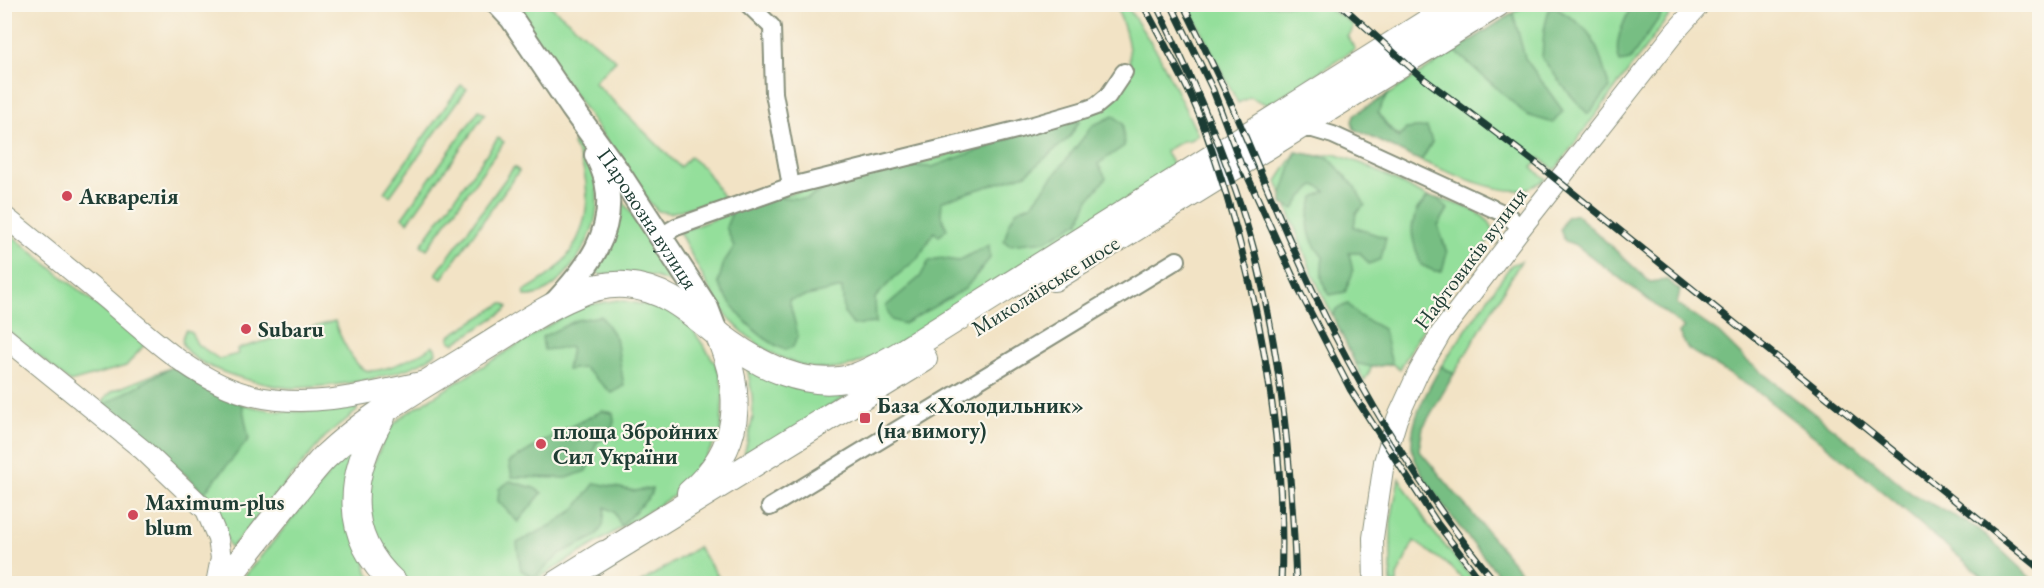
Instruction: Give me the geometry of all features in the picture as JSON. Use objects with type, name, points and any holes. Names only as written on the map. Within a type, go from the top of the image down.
[{"type":"main road","name":"Паровозна вулиця","points":[[498,4],[512,20],[618,170],[707,308],[717,334]]},
{"type":"main road","name":"Миколаївське шосе","points":[[717,334],[739,350],[778,372],[814,380],[841,379],[870,371],[1457,4]]},
{"type":"main road","name":"Миколаївське шосе","points":[[592,563],[1497,4]]},
{"type":"main road","name":"Паровозна вулиця","points":[[550,307],[579,278],[591,261],[599,244],[608,210],[606,179],[594,148],[572,108]]},
{"type":"main road","points":[[223,584],[323,459],[387,409],[550,307],[578,294],[605,286],[625,285],[647,289],[670,298],[694,313],[717,334],[732,374],[734,420],[728,443],[719,462],[704,481],[684,498],[592,563],[556,584]]},
{"type":"main road","points":[[387,409],[363,453],[357,476],[355,511],[364,542],[372,558],[395,584]]},
{"type":"street","points":[[748,4],[772,27],[774,93],[790,186]]},
{"type":"street","points":[[1675,32],[1678,21],[1689,4]]},
{"type":"street","name":"Нафтовиків вулиця","points":[[1374,584],[1373,538],[1380,485],[1397,419],[1419,371],[1441,333],[1521,228],[1675,32],[1700,4]]},
{"type":"street","points":[[661,236],[676,227],[790,186],[1016,130],[1085,110],[1096,106],[1108,96],[1124,72]]},
{"type":"street","points":[[1298,129],[1313,129],[1333,135],[1507,215],[1521,228]]},
{"type":"street","points":[[4,216],[164,349],[205,377],[254,396],[319,401],[432,379]]},
{"type":"street","points":[[770,507],[1177,260]]},
{"type":"street","points":[[4,337],[143,450],[206,510],[218,539],[221,558],[216,584]]},
{"type":"green space","points":[[1632,4],[1668,5],[1630,60],[1620,62],[1618,40]]},
{"type":"green space","points":[[512,5],[549,5],[616,60],[594,82],[680,167],[690,157],[704,168],[724,198],[670,213],[658,211],[650,203]]},
{"type":"green space","points":[[1115,5],[1126,5],[1158,53],[1198,135],[1165,151],[1175,168],[890,349],[848,366],[818,369],[788,360],[759,344],[724,312],[679,232],[774,197],[912,166],[1075,116],[1127,79],[1130,60],[1128,41]]},
{"type":"green space","points":[[1188,5],[1320,5],[1342,16],[1353,25],[1351,33],[1347,36],[1355,49],[1268,105],[1250,97],[1238,103]]},
{"type":"green space","points":[[1525,5],[1677,5],[1555,170],[1540,158],[1532,168],[1546,179],[1543,181],[1524,189],[1509,190],[1470,180],[1421,161],[1432,142],[1400,136],[1390,128],[1378,112],[1387,95]]},
{"type":"green space","points":[[1550,5],[1584,28],[1592,38],[1600,56],[1610,88],[1588,114],[1542,58],[1544,30]]},
{"type":"green space","points":[[1513,13],[1525,58],[1563,111],[1553,123],[1527,115],[1455,51]]},
{"type":"green space","points":[[461,85],[467,89],[390,196],[384,192]]},
{"type":"green space","points":[[1387,95],[1378,112],[1387,127],[1399,138],[1406,129],[1427,127],[1432,142],[1421,161],[1354,129],[1352,122],[1355,114]]},
{"type":"green space","points":[[479,110],[485,114],[408,222],[402,217]]},
{"type":"green space","points":[[1114,116],[1123,124],[1124,146],[1098,164],[1106,178],[1089,199],[1079,222],[1046,241],[1009,245],[1004,241],[1016,211],[1032,204],[1093,125]]},
{"type":"green space","points":[[1080,120],[1070,137],[1026,174],[942,201],[941,215],[947,229],[939,236],[934,232],[918,258],[875,298],[876,323],[853,325],[844,313],[842,288],[789,300],[798,335],[793,347],[785,350],[764,338],[746,322],[718,283],[724,262],[734,247],[726,227],[733,210],[774,197],[807,199],[832,184],[912,166],[932,167],[1021,133]]},
{"type":"green space","points":[[498,138],[504,142],[427,249],[421,245]]},
{"type":"green space","points":[[576,139],[585,148],[596,177],[597,200],[593,227],[580,253],[561,279],[537,294],[525,296],[524,291],[551,274],[570,253],[583,223],[587,191],[585,175],[573,144]]},
{"type":"green space","points":[[1296,152],[1318,156],[1335,154],[1363,164],[1428,197],[1416,210],[1447,253],[1438,226],[1447,209],[1437,198],[1479,213],[1491,225],[1494,233],[1449,288],[1400,369],[1392,364],[1372,367],[1364,381],[1313,275],[1277,181]]},
{"type":"green space","points":[[1296,152],[1329,158],[1355,187],[1365,205],[1356,213],[1354,227],[1386,238],[1381,259],[1369,264],[1360,253],[1349,253],[1353,272],[1345,292],[1330,295],[1324,287],[1323,257],[1310,236],[1308,222],[1314,197],[1326,191],[1315,185],[1302,197],[1294,209],[1282,204],[1282,194]]},
{"type":"green space","points":[[514,167],[519,171],[442,278],[436,274]]},
{"type":"green space","points":[[1428,197],[1437,198],[1448,209],[1438,226],[1447,253],[1442,271],[1434,271],[1421,265],[1413,237],[1412,229],[1416,214]]},
{"type":"green space","points":[[621,199],[682,285],[681,288],[652,276],[632,273],[600,275],[596,270],[617,200]]},
{"type":"green space","points":[[1576,214],[1650,282],[1667,280],[1680,290],[1677,304],[1719,333],[1746,360],[1912,494],[1979,529],[2036,583],[1990,583],[1852,466],[1754,389],[1688,349],[1679,333],[1684,327],[1576,245],[1565,241],[1560,230],[1566,217]]},
{"type":"green space","points":[[4,229],[145,344],[126,366],[70,382],[5,328]]},
{"type":"green space","points":[[989,245],[990,258],[965,289],[904,324],[891,320],[886,306],[920,277],[929,261],[940,258],[958,261]]},
{"type":"green space","points":[[1521,261],[1454,374],[1441,366],[1511,265]]},
{"type":"green space","points":[[618,300],[671,312],[691,327],[720,374],[723,392],[721,432],[691,482],[675,495],[531,583],[404,584],[374,548],[363,487],[389,429],[404,415],[569,313],[588,305]]},
{"type":"green space","points":[[501,304],[508,307],[505,311],[455,343],[451,342],[449,339],[451,335]]},
{"type":"green space","points":[[1348,304],[1359,316],[1383,329],[1392,364],[1372,367],[1355,363],[1333,316],[1336,309]]},
{"type":"green space","points":[[601,316],[616,338],[624,386],[612,393],[584,368],[567,370],[571,347],[544,350],[542,337],[577,320]]},
{"type":"green space","points":[[335,321],[355,361],[363,369],[369,371],[388,368],[432,346],[436,353],[423,362],[406,369],[368,380],[294,388],[264,384],[222,372],[189,353],[183,342],[186,330],[191,332],[197,344],[219,359],[238,354],[237,349]]},
{"type":"green space","points":[[1441,366],[1454,374],[1423,427],[1419,450],[1530,583],[1506,583],[1452,517],[1415,461],[1412,448],[1414,426],[1421,405]]},
{"type":"green space","points":[[172,367],[217,394],[256,408],[289,412],[355,405],[357,411],[325,437],[231,548],[210,501],[187,476],[101,406],[113,391]]},
{"type":"green space","points":[[172,367],[223,397],[242,404],[249,439],[204,493],[187,476],[101,406]]},
{"type":"green space","points":[[747,367],[856,390],[743,460],[753,417]]},
{"type":"green space","points":[[602,411],[613,413],[614,422],[610,435],[597,442],[586,471],[567,478],[512,477],[509,462],[558,433]]},
{"type":"green space","points":[[350,451],[367,572],[377,583],[238,584],[339,462]]},
{"type":"green space","points":[[1399,478],[1431,529],[1476,583],[1466,583],[1452,568],[1414,541],[1397,576],[1397,583],[1391,583],[1391,521]]},
{"type":"green space","points":[[510,481],[534,488],[542,493],[518,522],[498,501],[499,489]]},
{"type":"green space","points":[[595,483],[635,491],[652,488],[651,495],[621,526],[614,512],[605,507],[603,526],[595,537],[561,553],[534,578],[521,570],[517,543],[550,526],[574,510]]},
{"type":"green space","points":[[698,547],[723,583],[640,583]]},
{"type":"railway","points":[[1143,4],[1198,111],[1222,181],[1252,294],[1264,352],[1279,469],[1282,527],[1281,584]]},
{"type":"railway","points":[[1156,4],[1212,127],[1255,254],[1279,377],[1292,500],[1296,584]]},
{"type":"railway","points":[[1171,4],[1213,90],[1245,175]]},
{"type":"railway","points":[[1183,4],[1230,101],[1308,282],[1352,369],[1409,464],[1451,525],[1497,584]]},
{"type":"railway","points":[[1340,4],[1419,75],[1536,163],[2040,569]]},
{"type":"railway","points":[[1243,166],[1299,290],[1350,389],[1437,523],[1483,584]]},
{"type":"place","name":"Акварелія","points":[[67,196]]},
{"type":"place","name":"Subaru","points":[[246,329]]},
{"type":"place","name":"База «Холодильник» (на вимогу)","points":[[865,418]]},
{"type":"place","name":"площа Збройних Сил України","points":[[541,444]]},
{"type":"place","name":"Maximum-plus blum","points":[[133,515]]}]
